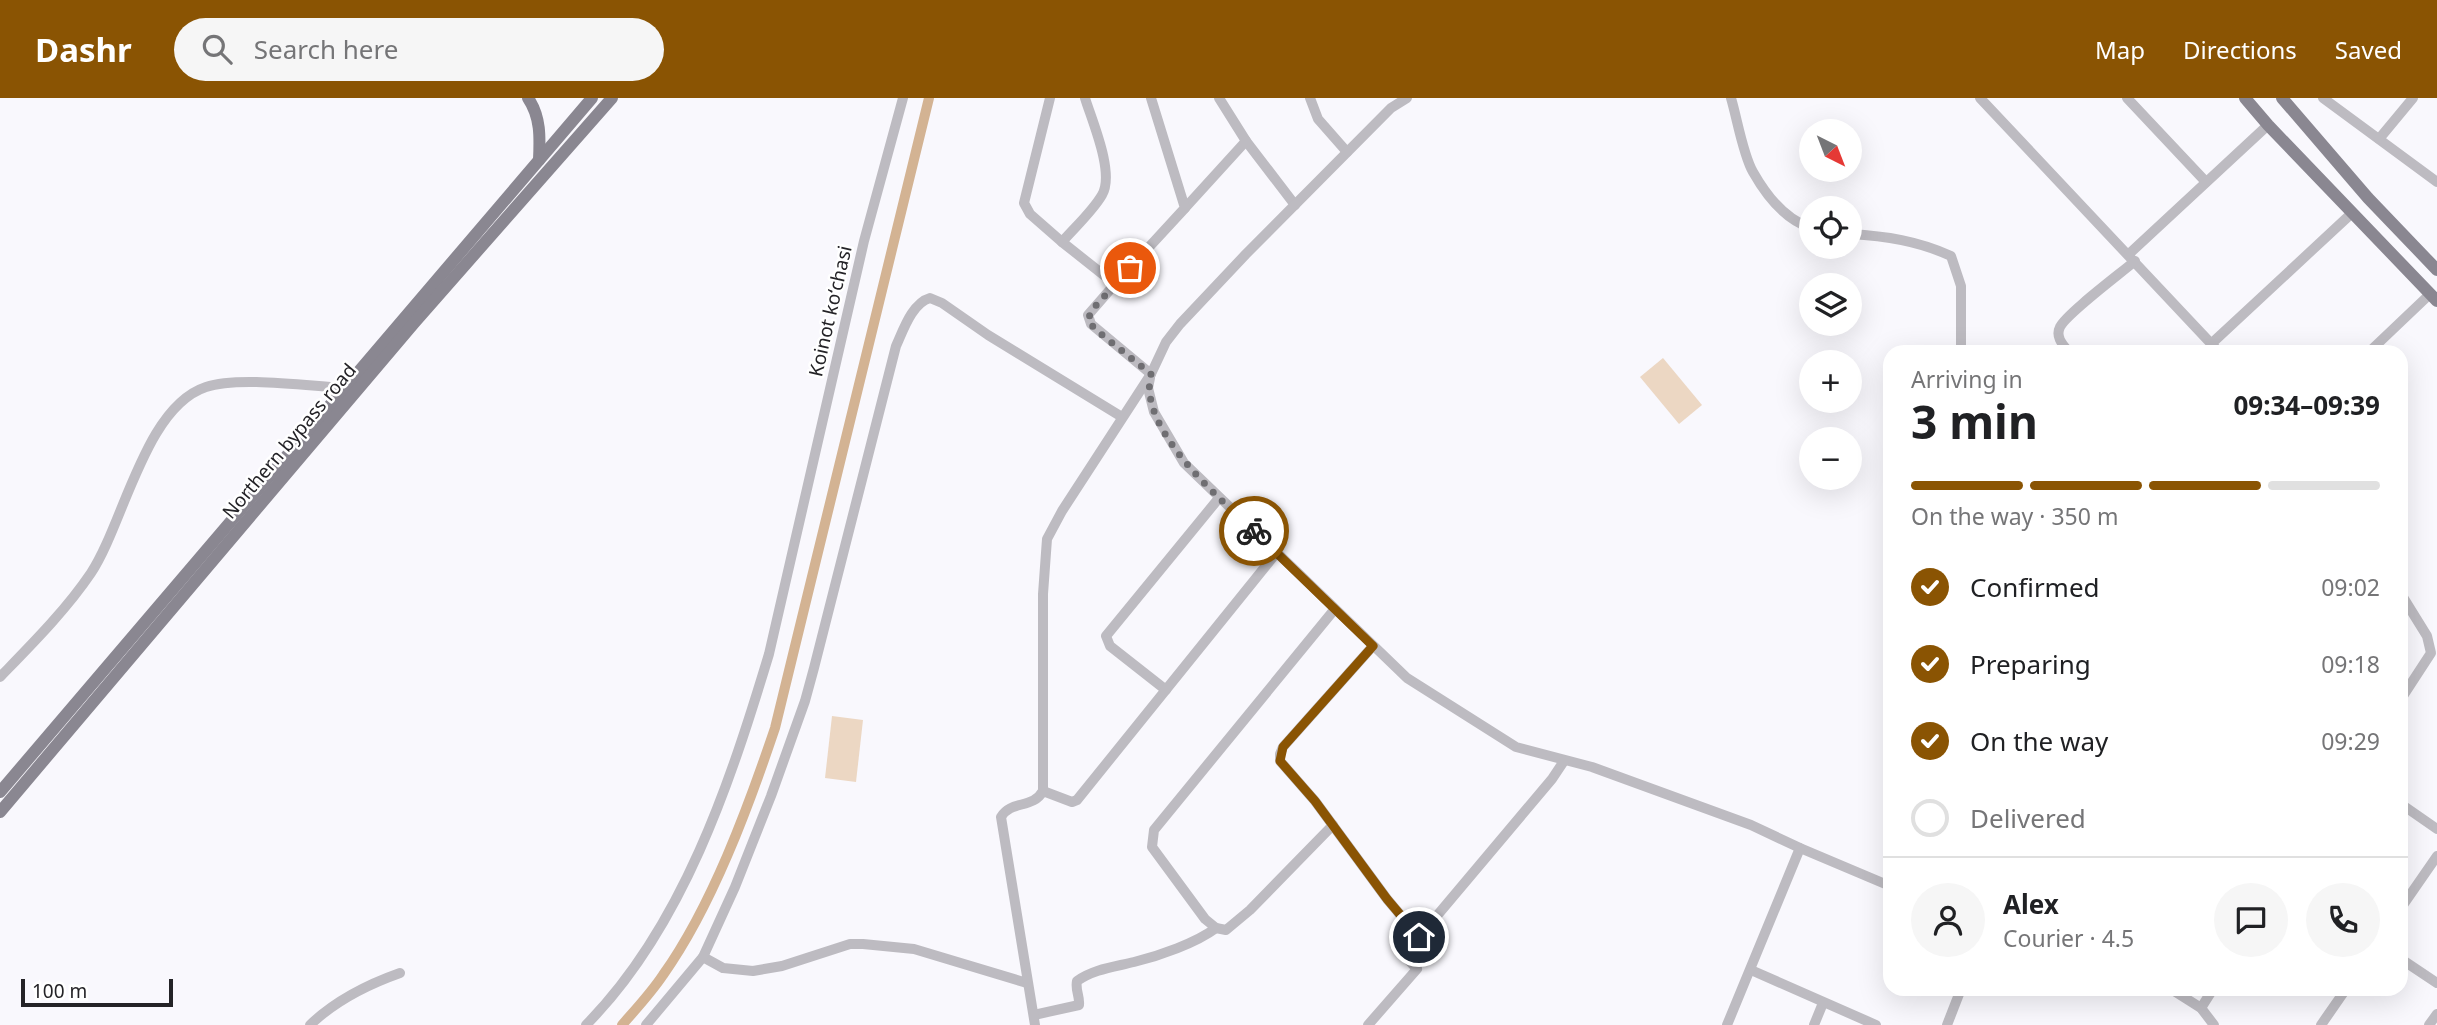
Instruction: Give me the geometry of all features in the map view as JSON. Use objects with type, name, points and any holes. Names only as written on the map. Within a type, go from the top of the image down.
[{"type":"main road","points":[[528,98],[534,106],[539,124],[539,160]]},
{"type":"main road","points":[[2245,98],[2433,297]]},
{"type":"main road","points":[[2282,98],[2368,198],[2437,270]]},
{"type":"main road","points":[[586,99],[609,102]]},
{"type":"main road","name":"Northern bypass road","points":[[0,812],[81,706],[344,388],[539,160],[586,99]]},
{"type":"main road","name":"Northern bypass road","points":[[0,792],[81,706],[609,102]]},
{"type":"street","name":"Koinot koʻchasi","points":[[586,1025],[623,985],[647,951],[677,897],[736,758],[769,654],[864,242],[903,98]]},
{"type":"street","points":[[1050,98],[1024,203],[1030,214],[1115,285]]},
{"type":"street","points":[[1062,242],[1096,203],[1105,188],[1107,170],[1084,98]]},
{"type":"street","points":[[1152,98],[1185,208]]},
{"type":"street","points":[[1219,98],[1246,141],[1295,205]]},
{"type":"street","points":[[1310,98],[1318,119],[1347,152]]},
{"type":"street","points":[[1216,928],[1205,936],[1138,961],[1087,974],[1077,981],[1075,988],[1079,1005],[1035,1020],[1001,817],[1011,807],[1032,803],[1043,791],[1044,594],[1047,539],[1062,511],[1151,374],[1166,342],[1199,302],[1347,152],[1391,108],[1407,98]]},
{"type":"street","points":[[1731,98],[1752,170],[1780,210],[1799,222]]},
{"type":"street","points":[[1980,98],[2212,345]]},
{"type":"street","points":[[2127,98],[2206,182]]},
{"type":"street","points":[[2323,98],[2437,182]]},
{"type":"street","points":[[2379,139],[2413,98]]},
{"type":"street","points":[[2064,345],[2059,328],[2206,182],[2268,125]]},
{"type":"street","points":[[1151,374],[1096,330],[1088,321],[1091,311],[1246,141]]},
{"type":"street","points":[[2218,345],[2352,213]]},
{"type":"street","points":[[1862,235],[1888,236],[1929,247],[1951,257],[1961,286],[1961,345]]},
{"type":"street","points":[[2377,345],[2433,297]]},
{"type":"street","points":[[646,1025],[703,957],[735,887],[805,701],[890,366],[905,326],[921,303],[930,298],[942,303],[988,335],[1122,417]]},
{"type":"street","points":[[1151,374],[1148,388],[1154,412],[1184,463],[1407,678],[1516,747],[1591,767],[1654,789],[1751,825],[1800,849],[1883,883]]},
{"type":"street","points":[[0,677],[91,572],[106,546],[153,440],[168,417],[192,392],[223,382],[344,388]]},
{"type":"street","points":[[1166,690],[1110,646],[1106,636],[1219,498]]},
{"type":"street","points":[[1043,791],[1072,803],[1077,800],[1277,552]]},
{"type":"street","points":[[2408,605],[2427,636],[2431,653],[2408,688]]},
{"type":"street","points":[[1334,610],[1154,830],[1152,847],[1205,919],[1216,928],[1226,930],[1334,825]]},
{"type":"street","points":[[1373,646],[1297,731],[1280,754],[1283,766],[1334,825],[1387,899],[1419,937]]},
{"type":"street","points":[[1368,1025],[1417,970],[1406,957],[1419,937],[1552,779],[1564,761]]},
{"type":"street","points":[[2408,809],[2437,829]]},
{"type":"street","points":[[1727,1025],[1800,849]]},
{"type":"street","points":[[2408,898],[2437,856]]},
{"type":"street","points":[[703,957],[723,968],[753,971],[782,966],[838,947],[863,944],[914,949],[1027,983]]},
{"type":"street","points":[[2408,964],[2437,983]]},
{"type":"street","points":[[1751,970],[1876,1025]]},
{"type":"street","points":[[310,1025],[341,1000],[372,983],[400,973]]},
{"type":"street","points":[[1947,1025],[1958,996]]},
{"type":"street","points":[[2182,996],[2201,1008],[2214,1025]]},
{"type":"street","points":[[2201,1008],[2209,996]]},
{"type":"street","points":[[2321,1025],[2341,996]]},
{"type":"street","points":[[1814,1025],[1823,1003]]},
{"type":"street","points":[[2429,1025],[2437,1014]]},
{"type":"shaded area","points":[[1663,358],[1702,405],[1679,424],[1640,377]]},
{"type":"shaded area","points":[[832,716],[863,720],[856,782],[825,778]]},
{"type":"waterway","points":[[622,1025],[658,982],[681,948],[713,888],[741,823],[775,728],[929,98]]},
{"type":"way so far","points":[[1130,268],[1091,311],[1088,321],[1151,374],[1148,388],[1154,412],[1184,463],[1254,531]]},
{"type":"route","points":[[1254,531],[1373,646],[1283,747],[1280,761],[1334,825],[1387,899],[1419,937]]}]
